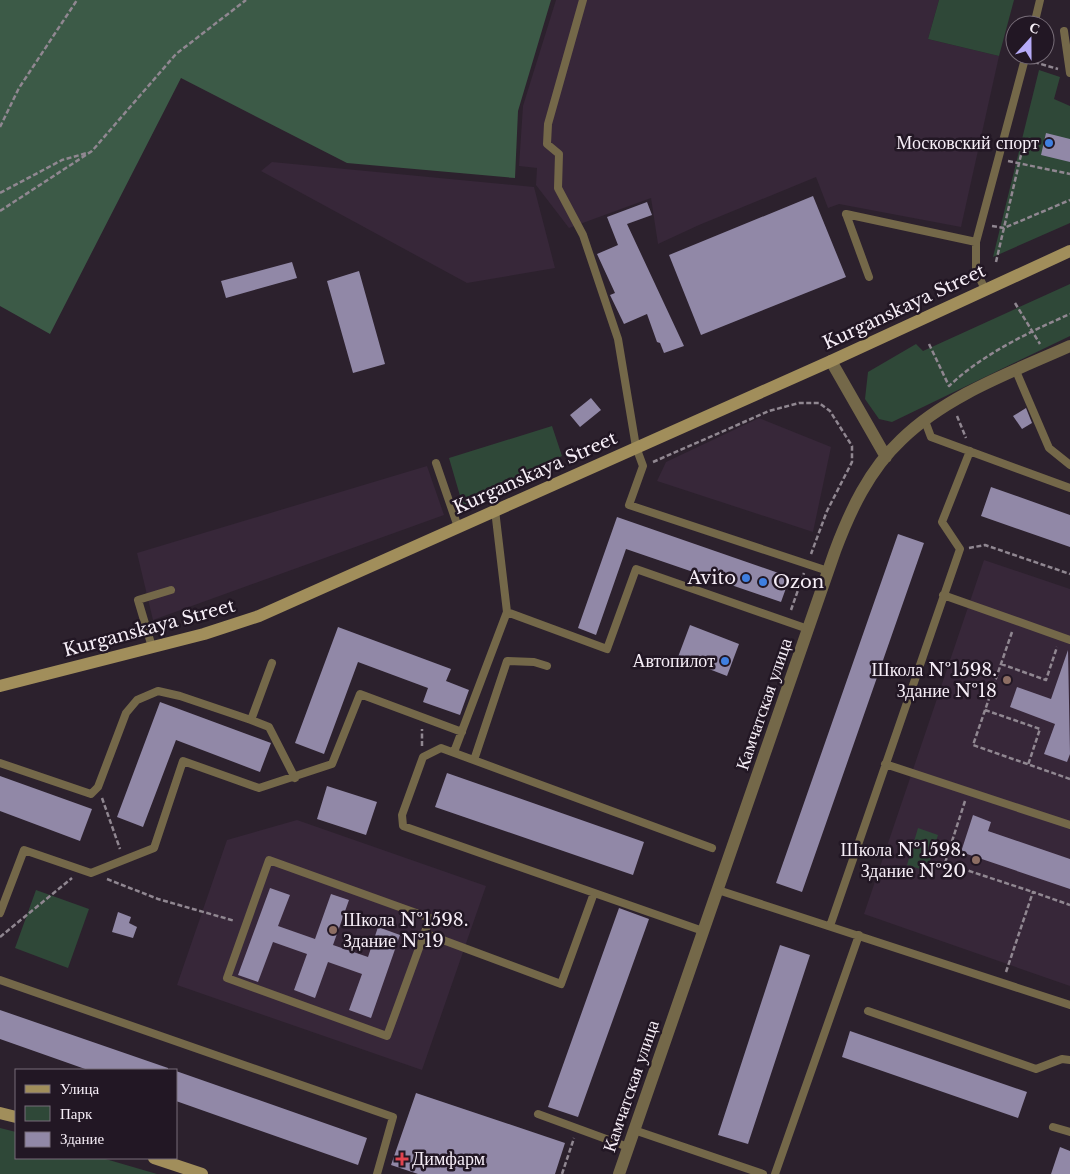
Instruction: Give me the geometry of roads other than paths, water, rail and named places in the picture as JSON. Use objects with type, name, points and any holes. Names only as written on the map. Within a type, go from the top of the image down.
[{"type":"street","name":"Kurganskaya Street","points":[[0,686],[241,622],[636,448],[1070,251]]},
{"type":"street","name":"Камчатская улица","points":[[619,1174],[828,571],[857,500],[901,440],[925,421],[953,401],[1070,346]]},
{"type":"street","points":[[831,360],[886,458]]},
{"type":"street","points":[[0,1112],[15,1117]]},
{"type":"street","points":[[157,1159],[202,1174]]},
{"type":"lane","points":[[583,0],[548,124],[547,144],[559,154],[558,188],[583,235],[618,339],[636,448],[643,466],[628,505],[828,571]]},
{"type":"lane","points":[[1036,15],[1040,0]]},
{"type":"lane","points":[[1064,31],[1069,72]]},
{"type":"lane","points":[[985,289],[976,271],[976,242],[1024,65]]},
{"type":"lane","points":[[869,277],[846,214],[976,242]]},
{"type":"lane","points":[[1016,371],[1049,448],[1070,465]]},
{"type":"lane","points":[[925,421],[931,436],[1070,488]]},
{"type":"lane","points":[[830,926],[960,549],[942,522],[970,451]]},
{"type":"lane","points":[[436,463],[458,527]]},
{"type":"lane","points":[[454,752],[507,612],[495,510]]},
{"type":"lane","points":[[507,612],[607,649],[636,569],[808,628]]},
{"type":"lane","points":[[152,647],[138,600],[172,590]]},
{"type":"lane","points":[[943,595],[1070,640]]},
{"type":"lane","points":[[474,760],[507,661],[534,662],[547,666]]},
{"type":"lane","points":[[251,720],[272,663]]},
{"type":"lane","points":[[0,763],[91,794],[98,787],[126,713],[137,700],[158,691],[180,696],[269,727],[295,778]]},
{"type":"lane","points":[[0,913],[24,850],[91,873],[154,848],[183,761],[259,788],[295,778],[332,764],[360,694],[462,732]]},
{"type":"lane","points":[[703,931],[403,826],[402,815],[423,757],[441,748],[712,848]]},
{"type":"lane","points":[[885,764],[1070,825]]},
{"type":"lane","points":[[269,860],[430,918],[424,934],[387,1036],[227,978],[269,860]]},
{"type":"lane","points":[[718,890],[1070,1005]]},
{"type":"lane","points":[[424,934],[561,984],[594,893]]},
{"type":"lane","points":[[775,1174],[858,935]]},
{"type":"lane","points":[[0,980],[394,1117],[377,1174]]},
{"type":"lane","points":[[868,1011],[1036,1069],[1062,1059],[1070,1060]]},
{"type":"lane","points":[[538,1114],[628,1147]]},
{"type":"lane","points":[[1053,1126],[1070,1132]]},
{"type":"lane","points":[[634,1130],[763,1174]]},
{"type":"place","name":"Московский спорт","points":[[1049,143]]},
{"type":"place","name":"Avito","points":[[746,578]]},
{"type":"place","name":"Ozon","points":[[763,582]]},
{"type":"place","name":"Автопилот","points":[[725,661]]},
{"type":"place","name":"Школа №1598. Здание №18","points":[[1007,680]]},
{"type":"place","name":"Школа №1598. Здание №20","points":[[976,860]]},
{"type":"place","name":"Школа №1598. Здание №19","points":[[333,930]]},
{"type":"place","name":"Димфарм","points":[[402,1159]]}]
